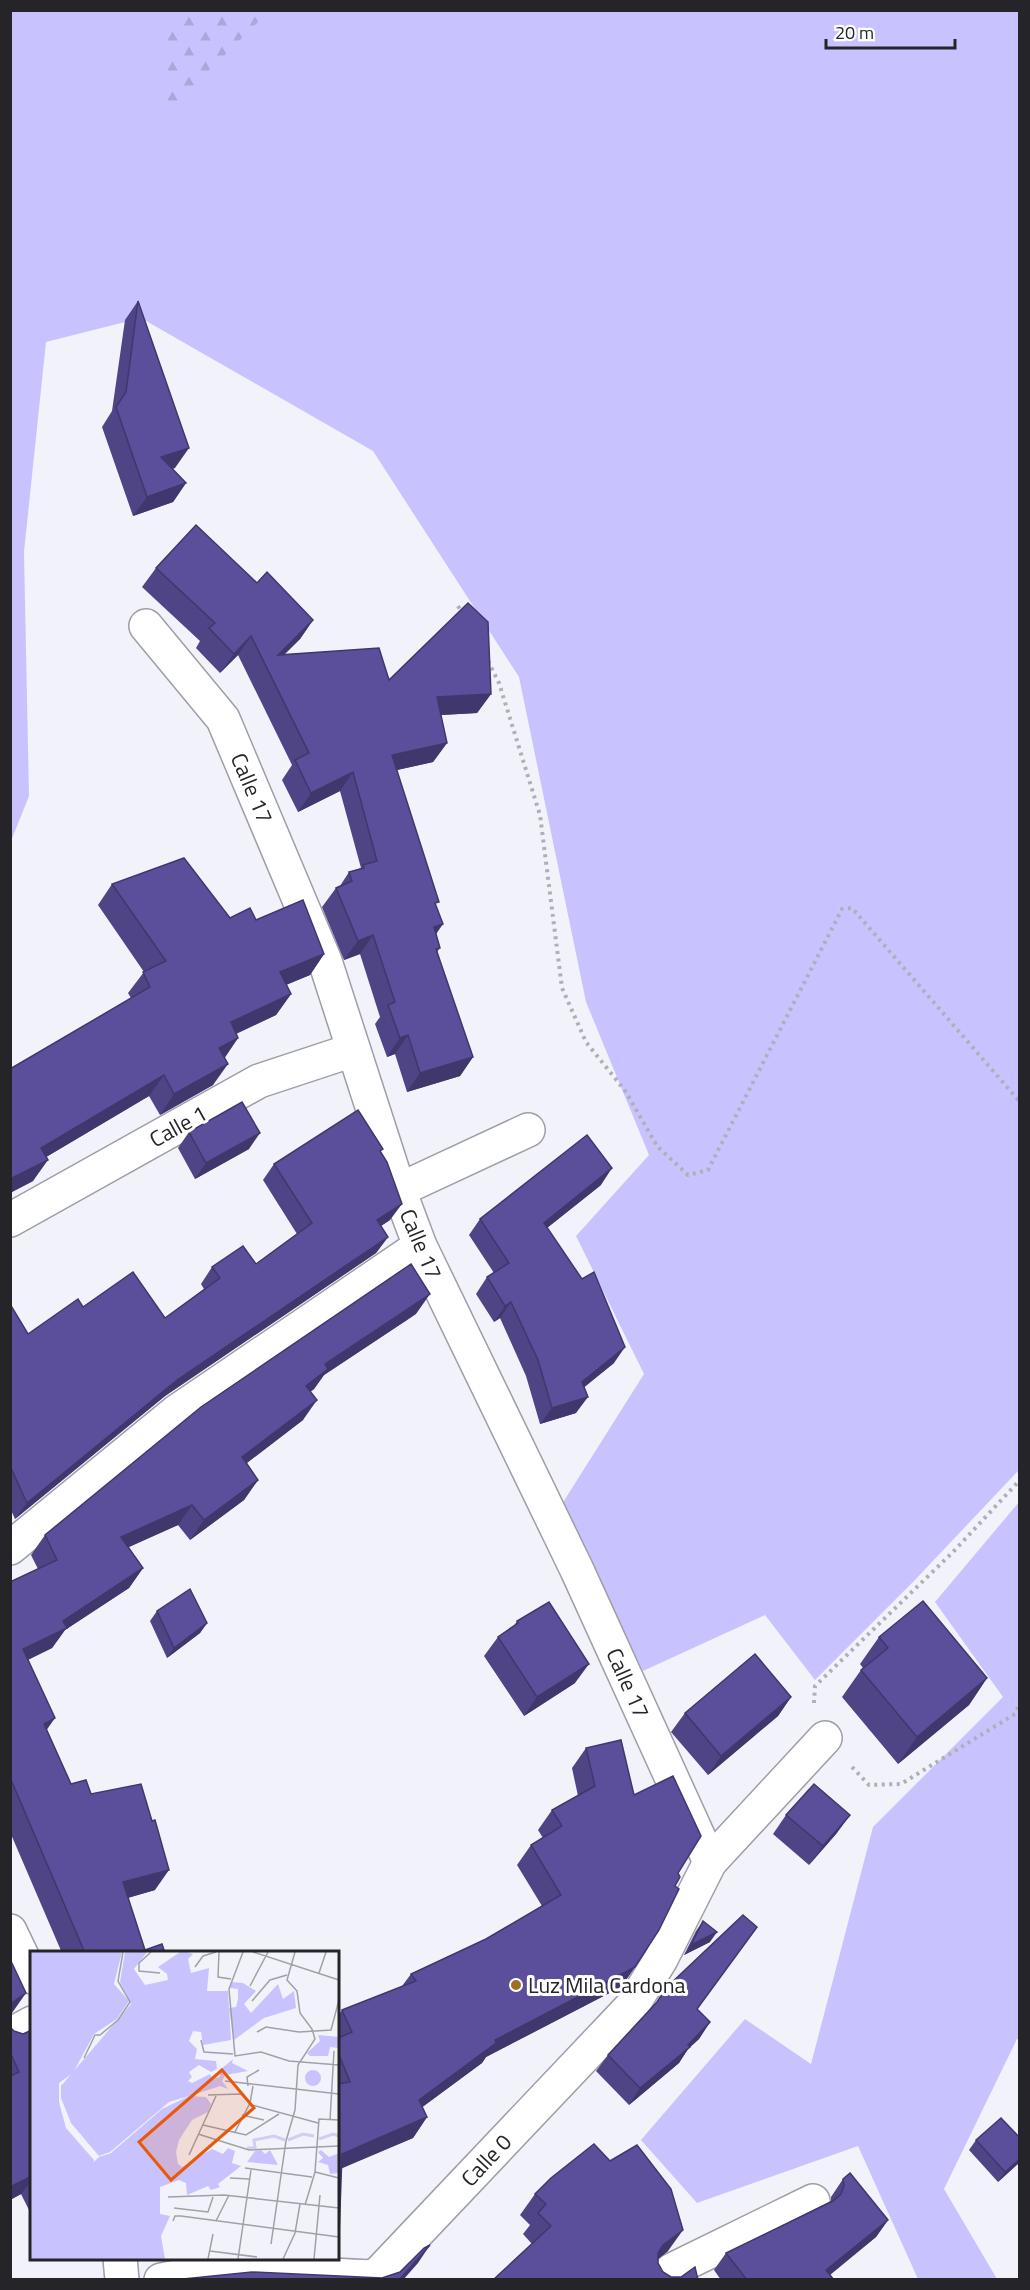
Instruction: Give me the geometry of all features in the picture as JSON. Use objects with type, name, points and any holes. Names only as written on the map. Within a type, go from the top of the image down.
[{"type":"street","name":"Calle 17","points":[[146,626],[223,719],[325,961],[399,1190],[420,1246],[577,1570],[710,1862]]},
{"type":"street","name":"Calle 1","points":[[10,1220],[259,1081],[353,1050]]},
{"type":"street","points":[[399,1190],[528,1130]]},
{"type":"street","points":[[10,1548],[176,1412],[420,1246]]},
{"type":"street","name":"Calle 0","points":[[161,2280],[191,2273],[266,2272],[370,2277],[380,2273],[632,2006],[661,1959],[710,1862],[825,1738]]},
{"type":"street","points":[[10,1931],[30,1973]]},
{"type":"street","points":[[10,2035],[30,2024]]},
{"type":"street","points":[[661,2280],[672,2270],[813,2200]]},
{"type":"street","points":[[120,2260],[122,2280]]},
{"type":"path","points":[[458,606],[468,624]]},
{"type":"path","points":[[484,652],[498,683],[540,815],[562,988],[586,1042],[626,1092],[657,1146],[688,1176],[708,1170],[843,909],[852,908],[1020,1102]]},
{"type":"path","points":[[1020,1480],[952,1552],[815,1686],[812,1698],[825,1738],[869,1785],[901,1784],[1015,1714],[1020,1703]]},
{"type":"green space","points":[[162,10],[269,11],[163,116]]},
{"type":"green space","points":[[11,11],[1019,11],[1019,1470],[913,1582],[815,1680],[765,1615],[643,1671],[562,1504],[644,1374],[576,1236],[649,1155],[586,1002],[519,677],[373,451],[141,318],[46,342],[24,552],[29,796],[11,841]]},
{"type":"green space","points":[[1019,1502],[1019,2039],[944,2189],[997,2279],[918,2279],[858,2146],[697,2203],[641,2140],[745,2019],[811,2064],[873,1827],[1003,1697],[935,1602]]},
{"type":"building","points":[[138,301],[189,448],[161,457],[186,483],[147,497],[116,407],[126,392]]},
{"type":"building","points":[[196,525],[257,583],[267,572],[313,620],[278,655],[379,648],[389,680],[468,603],[488,622],[491,694],[437,697],[447,743],[392,755],[439,902],[435,903],[443,924],[434,927],[440,948],[436,949],[473,1057],[420,1073],[408,1035],[400,1038],[388,1005],[395,1002],[373,935],[358,941],[336,888],[352,881],[349,872],[377,861],[353,772],[311,793],[295,760],[309,753],[251,636],[234,654],[209,628],[215,623],[156,568]]},
{"type":"building","points":[[184,858],[230,918],[250,908],[256,920],[303,900],[324,954],[280,972],[291,994],[231,1022],[238,1038],[219,1048],[228,1064],[174,1094],[164,1075],[41,1148],[48,1160],[10,1179],[10,1069],[150,987],[143,972],[166,961],[112,884]]},
{"type":"building","points":[[242,1102],[260,1133],[206,1163],[189,1132]]},
{"type":"building","points":[[358,1110],[383,1149],[380,1151],[387,1162],[402,1204],[377,1220],[388,1237],[177,1380],[27,1503],[10,1469],[10,1304],[28,1334],[78,1299],[83,1307],[133,1272],[165,1318],[220,1278],[212,1267],[243,1246],[256,1264],[312,1223],[274,1164]]},
{"type":"building","points":[[587,1135],[612,1168],[544,1223],[582,1279],[594,1272],[625,1347],[582,1382],[588,1397],[552,1408],[538,1360],[511,1302],[505,1306],[487,1277],[509,1263],[480,1219]]},
{"type":"building","points":[[411,1264],[430,1294],[325,1364],[328,1369],[306,1386],[317,1400],[242,1457],[258,1480],[204,1520],[192,1505],[121,1537],[143,1568],[63,1621],[67,1628],[23,1649],[55,1718],[44,1724],[71,1784],[86,1780],[91,1794],[141,1784],[152,1821],[155,1820],[169,1870],[123,1882],[145,1950],[162,1944],[164,1951],[84,1951],[12,1782],[10,1783],[10,1582],[57,1560],[45,1535],[201,1407]]},
{"type":"building","points":[[190,1589],[207,1623],[174,1648],[157,1611]]},
{"type":"building","points":[[923,1601],[987,1678],[917,1737],[861,1670],[888,1648],[879,1637]]},
{"type":"building","points":[[549,1602],[589,1664],[537,1697],[498,1637],[518,1623],[517,1621]]},
{"type":"building","points":[[755,1654],[791,1697],[721,1756],[685,1713]]},
{"type":"building","points":[[621,1740],[634,1795],[673,1776],[701,1836],[678,1873],[680,1877],[675,1886],[679,1889],[659,1930],[635,1967],[495,2040],[496,2043],[419,2100],[427,2117],[342,2154],[339,2236],[339,2084],[350,2082],[339,2054],[339,2038],[352,2032],[342,2010],[416,1981],[411,1974],[486,1939],[561,1895],[531,1845],[562,1826],[552,1810],[595,1786],[586,1748]]},
{"type":"building","points":[[814,1784],[850,1815],[823,1846],[786,1815]]},
{"type":"building","points":[[743,1915],[757,1927],[697,2009],[710,2022],[688,2045],[690,2047],[640,2088],[608,2055],[657,2002],[666,1988]]},
{"type":"building","points":[[703,1921],[717,1932],[691,1945]]},
{"type":"building","points":[[10,1959],[26,1993],[10,2004]]},
{"type":"building","points":[[10,2027],[23,2034],[30,2031],[30,2177],[10,2187],[10,2076],[19,2072],[10,2052]]},
{"type":"building","points":[[1001,2118],[1020,2138],[1020,2159],[1005,2172],[976,2140]]},
{"type":"building","points":[[594,2144],[610,2161],[637,2145],[671,2189],[683,2230],[663,2245],[658,2253],[658,2263],[663,2272],[671,2277],[681,2277],[695,2267],[698,2280],[493,2280],[551,2226],[538,2213],[546,2204],[535,2194],[551,2178]]},
{"type":"building","points":[[850,2173],[888,2220],[826,2270],[834,2280],[747,2280],[726,2253],[833,2201],[841,2194],[844,2186],[843,2179]]},
{"type":"building","points":[[430,2245],[399,2280],[183,2279],[252,2272],[382,2278],[400,2272]]},
{"type":"place","name":"Luz Mila Cardona","points":[[516,1985]]}]
